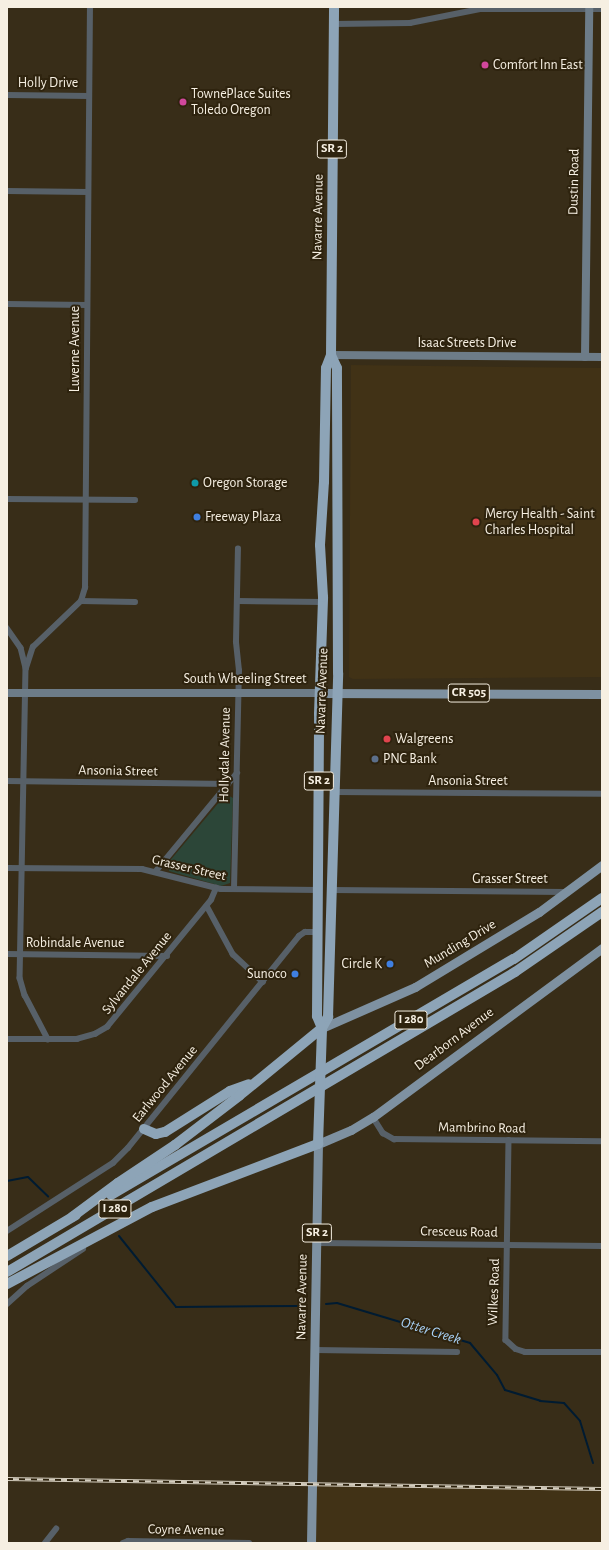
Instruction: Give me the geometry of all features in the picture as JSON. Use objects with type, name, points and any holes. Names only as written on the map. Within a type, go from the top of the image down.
[{"type":"highway","name":"Navarre Avenue","points":[[322,1028],[317,1016],[320,694],[323,602],[322,504],[326,368],[331,355],[334,7]]},
{"type":"highway","name":"Navarre Avenue","points":[[318,1144],[322,1028],[328,1017],[338,596],[336,464],[337,368],[331,355]]},
{"type":"highway","points":[[325,412],[330,434],[330,458],[336,464]]},
{"type":"highway","points":[[322,504],[329,505],[331,508],[331,575],[338,596]]},
{"type":"highway","points":[[318,891],[326,895],[330,932]]},
{"type":"highway","name":"I 280","points":[[7,1256],[514,959],[602,898]]},
{"type":"highway","name":"I 280","points":[[7,1272],[515,972],[602,912]]},
{"type":"highway","points":[[318,914],[324,937],[323,982],[329,985]]},
{"type":"highway","points":[[72,1217],[118,1183],[175,1145],[322,1028]]},
{"type":"highway","points":[[144,1129],[156,1134],[165,1132],[230,1091],[251,1083]]},
{"type":"highway","points":[[7,1284],[152,1207],[318,1144]]},
{"type":"main road","name":"South Wheeling Street","points":[[320,694],[602,694]]},
{"type":"main road","name":"Munding Drive","points":[[322,1028],[415,987],[506,933],[568,892],[602,865]]},
{"type":"main road","name":"Dearborn Avenue","points":[[318,1144],[351,1130],[373,1117],[602,948]]},
{"type":"main road","name":"Navarre Avenue","points":[[311,1543],[318,1144]]},
{"type":"street","name":"Luverne Avenue","points":[[81,601],[85,584],[90,7]]},
{"type":"street","name":"Dustin Road","points":[[585,357],[589,8]]},
{"type":"street","points":[[334,24],[410,23],[480,10],[602,9]]},
{"type":"street","name":"Holly Drive","points":[[7,95],[89,96]]},
{"type":"street","points":[[7,192],[88,192]]},
{"type":"street","points":[[7,304],[88,305]]},
{"type":"street","name":"Isaac Streets Drive","points":[[331,355],[602,357]]},
{"type":"street","points":[[7,499],[135,500]]},
{"type":"street","name":"Hollydale Avenue","points":[[234,889],[239,693],[237,601],[238,549]]},
{"type":"street","points":[[26,668],[36,643],[81,601],[135,602]]},
{"type":"street","points":[[237,601],[323,602]]},
{"type":"street","points":[[7,628],[21,648],[26,668],[20,954],[23,992],[48,1039]]},
{"type":"street","name":"South Wheeling Street","points":[[7,693],[320,694]]},
{"type":"street","points":[[156,871],[237,772]]},
{"type":"street","name":"Ansonia Street","points":[[7,782],[228,784]]},
{"type":"street","name":"Ansonia Street","points":[[334,792],[602,794]]},
{"type":"street","name":"Grasser Street","points":[[7,868],[156,871],[216,888],[318,891]]},
{"type":"street","name":"Sylvandale Avenue","points":[[7,1039],[80,1039],[105,1029],[207,906],[216,888]]},
{"type":"street","name":"Grasser Street","points":[[331,890],[568,892]]},
{"type":"street","points":[[207,906],[233,954],[263,982]]},
{"type":"street","name":"Earlwood Avenue","points":[[7,1231],[112,1163],[144,1129],[303,932],[318,932]]},
{"type":"street","name":"Robindale Avenue","points":[[7,954],[167,956]]},
{"type":"street","name":"Mambrino Road","points":[[373,1117],[383,1133],[394,1139],[602,1141]]},
{"type":"street","name":"Wilkes Road","points":[[510,1140],[508,1245],[504,1331],[506,1340],[512,1347],[525,1352],[602,1352]]},
{"type":"street","points":[[7,1304],[27,1286],[116,1226]]},
{"type":"street","name":"Cresceus Road","points":[[317,1243],[602,1246]]},
{"type":"street","points":[[314,1350],[456,1352]]},
{"type":"street","points":[[45,1543],[56,1529]]},
{"type":"street","name":"Coyne Avenue","points":[[123,1543],[128,1541],[249,1543]]},
{"type":"shaded area","name":"Mercy Health - Saint Charles Hospital","points":[[351,365],[602,368],[602,677],[353,679],[349,677]]},
{"type":"shaded area","points":[[312,1484],[602,1489],[601,1543],[311,1543]]},
{"type":"green space","points":[[226,794],[233,798],[230,883],[221,886],[169,871],[168,863]]},
{"type":"waterway","name":"Otter Creek","points":[[7,1181],[28,1177],[48,1196]]},
{"type":"waterway","name":"Otter Creek","points":[[119,1236],[176,1307],[299,1306],[304,1303]]},
{"type":"waterway","name":"Otter Creek","points":[[326,1304],[337,1303],[470,1343],[497,1375],[505,1390],[540,1401],[564,1403],[580,1421],[593,1463]]},
{"type":"railway","points":[[7,1479],[602,1489]]},
{"type":"place","name":"Comfort Inn East","points":[[485,65]]},
{"type":"place","name":"TownePlace Suites Toledo Oregon","points":[[183,102]]},
{"type":"place","name":"Oregon Storage","points":[[195,483]]},
{"type":"place","name":"Freeway Plaza","points":[[197,517]]},
{"type":"place","name":"Mercy Health - Saint Charles Hospital","points":[[476,522]]},
{"type":"place","name":"Walgreens","points":[[387,739]]},
{"type":"place","name":"PNC Bank","points":[[375,759]]},
{"type":"place","name":"Circle K","points":[[390,964]]},
{"type":"place","name":"Sunoco","points":[[295,974]]}]
